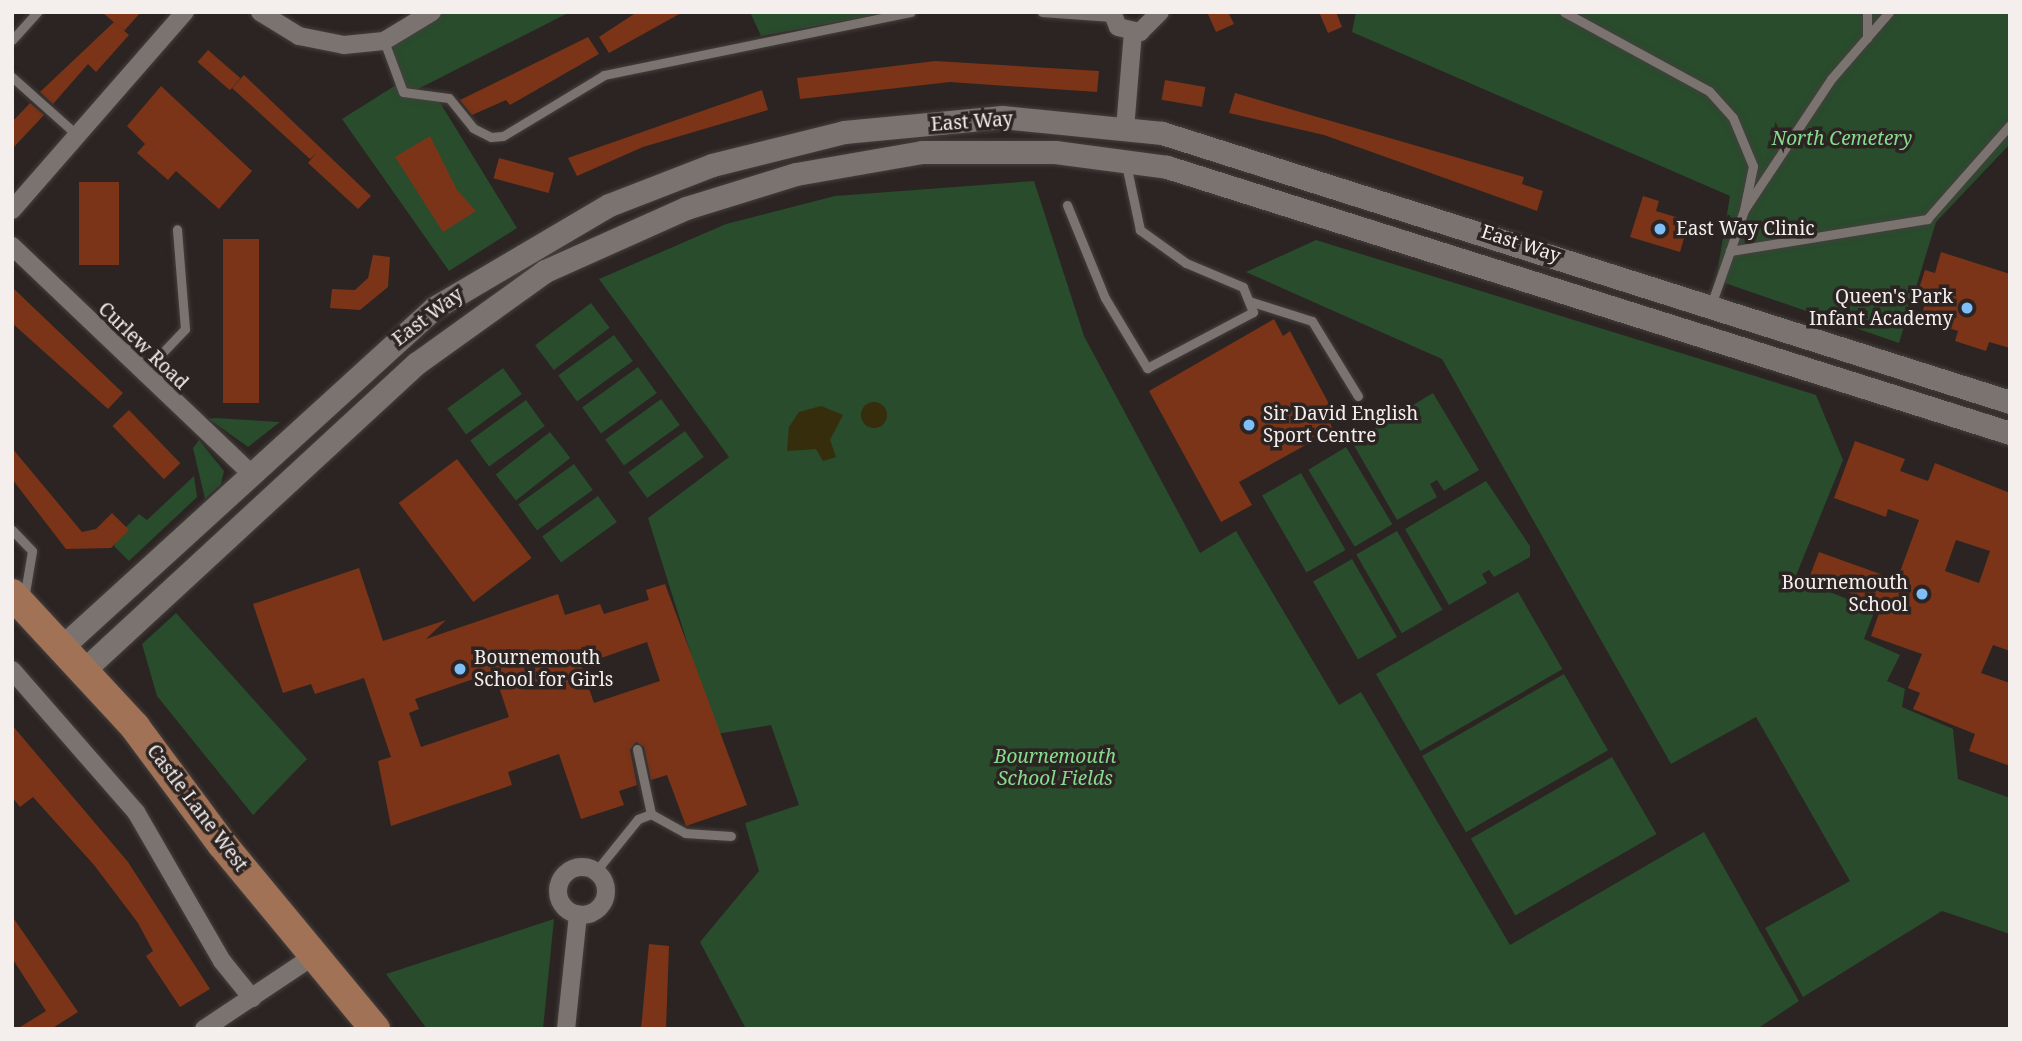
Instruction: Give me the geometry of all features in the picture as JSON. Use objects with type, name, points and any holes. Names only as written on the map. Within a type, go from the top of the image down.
[{"type":"main road","name":"Castle Lane West","points":[[17,599],[84,670],[375,1029]]},
{"type":"street","points":[[12,210],[185,12]]},
{"type":"street","points":[[260,12],[299,36],[344,45],[384,41],[432,12]]},
{"type":"street","points":[[1133,32],[1151,28],[1160,12]]},
{"type":"street","points":[[1112,15],[1133,32]]},
{"type":"street","points":[[1125,129],[1133,32]]},
{"type":"street","name":"East Way","points":[[62,647],[140,577],[249,472],[564,228],[712,166],[844,132],[1002,117],[1126,162],[1190,157],[1711,305],[1776,326],[1958,401],[2010,433]]},
{"type":"street","name":"East Way","points":[[84,670],[420,341],[573,256],[686,208],[796,174],[922,152],[1125,129],[1190,157],[1768,355],[1958,401],[2010,402]]},
{"type":"street","name":"Curlew Road","points":[[12,246],[141,375],[249,472]]},
{"type":"street","points":[[12,670],[136,812],[222,961],[252,998]]},
{"type":"street","points":[[574,869],[596,871],[606,898],[597,910],[578,915],[561,902],[560,882],[574,869]]},
{"type":"street","points":[[566,1029],[578,915]]},
{"type":"street","points":[[204,1029],[315,956]]},
{"type":"lane","points":[[12,40],[37,12]]},
{"type":"lane","points":[[384,41],[403,92],[449,99],[473,128],[491,137],[503,136],[604,75],[911,12]]},
{"type":"lane","points":[[1042,12],[1112,15]]},
{"type":"lane","points":[[1564,12],[1709,91],[1733,118],[1753,166],[1744,210],[1711,305]]},
{"type":"lane","points":[[1867,12],[1867,37]]},
{"type":"lane","points":[[1744,210],[1867,37],[1889,12]]},
{"type":"lane","points":[[12,77],[77,135]]},
{"type":"lane","points":[[1730,251],[1927,219],[2010,125]]},
{"type":"lane","points":[[1067,205],[1087,255],[1147,368],[1254,312],[1243,287],[1149,240],[1132,217],[1126,162]]},
{"type":"lane","points":[[564,228],[573,256]]},
{"type":"lane","points":[[141,375],[185,329],[177,229]]},
{"type":"lane","points":[[1249,301],[1312,321],[1359,396]]},
{"type":"lane","points":[[1768,355],[1776,326]]},
{"type":"lane","points":[[12,530],[32,551],[17,599]]},
{"type":"lane","points":[[140,577],[159,596]]},
{"type":"lane","points":[[637,748],[651,814],[685,833],[731,836]]},
{"type":"lane","points":[[596,871],[638,819],[651,814]]},
{"type":"green space","points":[[432,12],[570,12],[408,94],[436,96],[517,228],[449,271],[342,119],[396,85],[384,41]]},
{"type":"green space","points":[[750,12],[893,12],[761,36]]},
{"type":"green space","name":"North Cemetery","points":[[1356,12],[2010,12],[2010,144],[1936,222],[1899,343],[1716,280],[1730,196],[1352,32]]},
{"type":"green space","name":"Bournemouth School Fields","points":[[1034,181],[1084,336],[1200,553],[1236,531],[1339,705],[1361,692],[1510,945],[1704,832],[1799,1001],[1757,1029],[746,1029],[700,942],[759,871],[745,823],[799,805],[771,725],[716,734],[648,518],[729,457],[599,279],[726,224],[835,196]]},
{"type":"green space","points":[[1316,240],[1816,395],[1843,460],[1795,578],[1875,610],[1864,639],[1900,655],[1887,681],[1905,689],[1902,707],[1953,729],[1958,779],[2010,798],[2010,934],[1942,911],[1803,997],[1765,928],[1850,881],[1756,717],[1671,764],[1442,359],[1246,272]]},
{"type":"green space","points":[[591,303],[610,328],[554,370],[535,345]]},
{"type":"green space","points":[[614,335],[633,361],[577,401],[558,376]]},
{"type":"green space","points":[[638,367],[657,393],[601,433],[582,408]]},
{"type":"green space","points":[[503,368],[522,394],[466,434],[447,409]]},
{"type":"green space","points":[[1433,393],[1479,470],[1444,491],[1437,480],[1430,484],[1437,497],[1397,520],[1352,442]]},
{"type":"green space","points":[[661,399],[680,425],[624,465],[605,440]]},
{"type":"green space","points":[[526,400],[545,426],[489,466],[470,441]]},
{"type":"green space","points":[[215,418],[280,422],[248,447],[209,419]]},
{"type":"green space","points":[[685,431],[704,457],[647,498],[628,472]]},
{"type":"green space","points":[[550,432],[570,458],[516,500],[496,474]]},
{"type":"green space","points":[[199,440],[224,471],[221,484],[205,499],[193,448]]},
{"type":"green space","points":[[1346,447],[1392,524],[1355,547],[1308,470]]},
{"type":"green space","points":[[574,464],[593,490],[537,530],[518,505]]},
{"type":"green space","points":[[1301,473],[1346,550],[1307,573],[1262,496]]},
{"type":"green space","points":[[194,476],[197,497],[129,561],[114,546],[126,527],[139,514],[147,520]]},
{"type":"green space","points":[[1486,481],[1530,546],[1530,557],[1494,577],[1489,570],[1482,574],[1487,583],[1449,605],[1405,529]]},
{"type":"green space","points":[[598,496],[617,522],[561,562],[542,537]]},
{"type":"green space","points":[[1397,531],[1442,610],[1402,633],[1356,554]]},
{"type":"green space","points":[[1352,559],[1397,637],[1358,659],[1313,582]]},
{"type":"green space","points":[[1518,592],[1562,669],[1420,751],[1376,674]]},
{"type":"green space","points":[[176,613],[307,759],[253,815],[157,696],[142,644]]},
{"type":"green space","points":[[1564,674],[1608,750],[1466,832],[1422,756]]},
{"type":"green space","points":[[1612,757],[1656,834],[1515,916],[1471,838]]},
{"type":"green space","points":[[554,919],[543,1029],[427,1029],[386,974]]},
{"type":"sand","points":[[874,402],[883,406],[887,415],[883,424],[874,428],[865,424],[861,415],[865,406]]},
{"type":"sand","points":[[821,406],[843,415],[830,440],[836,457],[823,461],[816,449],[787,451],[789,427],[799,412]]},
{"type":"building","points":[[102,12],[141,12],[124,31]]},
{"type":"building","points":[[637,12],[683,12],[609,53],[599,37]]},
{"type":"building","points":[[1207,12],[1228,12],[1234,24],[1216,32]]},
{"type":"building","points":[[1319,12],[1336,12],[1342,27],[1328,33]]},
{"type":"building","points":[[114,22],[129,35],[96,72],[88,64],[53,104],[40,92]]},
{"type":"building","points":[[588,37],[599,54],[510,105],[506,100],[472,115],[460,100]]},
{"type":"building","points":[[208,50],[240,78],[230,90],[198,62]]},
{"type":"building","points":[[935,61],[1099,71],[1097,92],[950,82],[800,99],[797,78]]},
{"type":"building","points":[[244,75],[371,196],[358,209],[308,163],[316,153],[310,159],[232,88]]},
{"type":"building","points":[[1165,80],[1205,87],[1202,107],[1162,100]]},
{"type":"building","points":[[161,86],[252,171],[219,209],[176,171],[168,180],[137,153],[145,144],[127,126]]},
{"type":"building","points":[[762,90],[768,110],[643,147],[577,176],[568,158]]},
{"type":"building","points":[[1235,93],[1524,177],[1522,184],[1543,191],[1537,211],[1324,135],[1229,113]]},
{"type":"building","points":[[30,103],[44,115],[12,149],[12,122]]},
{"type":"building","points":[[430,136],[457,190],[476,211],[443,232],[395,157]]},
{"type":"building","points":[[499,158],[554,173],[549,193],[494,178]]},
{"type":"building","points":[[79,182],[119,182],[119,265],[79,265]]},
{"type":"building","name":"East Way Clinic","points":[[1643,196],[1659,201],[1656,211],[1689,221],[1680,252],[1630,237]]},
{"type":"building","points":[[223,239],[259,239],[259,403],[223,403]]},
{"type":"building","name":"Queen's Park Infant Academy","points":[[1941,252],[2010,274],[2010,348],[1989,342],[1986,351],[1955,341],[1958,331],[1920,319],[1927,298],[1917,295],[1925,270],[1935,273]]},
{"type":"building","points":[[373,255],[390,257],[388,287],[360,310],[330,308],[332,289],[355,290],[368,278]]},
{"type":"building","points":[[12,287],[123,393],[108,409],[12,323]]},
{"type":"building","name":"Sir David English Sport Centre","points":[[1274,319],[1283,336],[1290,331],[1336,417],[1329,420],[1333,430],[1239,482],[1252,505],[1221,522],[1149,391]]},
{"type":"building","points":[[129,410],[180,463],[164,479],[112,426]]},
{"type":"building","name":"Bournemouth School","points":[[1855,441],[1905,459],[1900,471],[1928,481],[1935,463],[2010,493],[2010,651],[1993,645],[1981,673],[2010,683],[2010,766],[1969,751],[1975,734],[1913,709],[1920,693],[1908,688],[1922,654],[1871,636],[1882,605],[1809,578],[1819,552],[1897,580],[1919,520],[1888,509],[1886,517],[1834,498]],"holes":[[[1956,540],[1990,551],[1979,583],[1945,571]]]},
{"type":"building","points":[[12,448],[82,532],[96,529],[112,513],[129,530],[111,548],[66,549],[12,479]]},
{"type":"building","points":[[457,459],[532,558],[473,602],[399,503]]},
{"type":"building","points":[[359,568],[383,641],[446,620],[426,639],[558,594],[565,615],[600,604],[604,614],[649,600],[646,590],[665,584],[747,805],[686,826],[667,775],[651,780],[644,747],[636,742],[630,750],[637,785],[619,791],[624,805],[581,819],[559,754],[508,772],[512,785],[391,826],[378,761],[391,757],[364,678],[315,694],[311,684],[283,693],[253,604]],"holes":[[[647,642],[660,681],[594,703],[581,665]],[[494,672],[509,717],[421,747],[409,713],[419,709],[415,699]]]},
{"type":"building","points":[[12,725],[128,862],[210,989],[180,1007],[146,956],[153,951],[138,923],[94,865],[33,797],[20,807],[12,797]]},
{"type":"building","points":[[12,916],[78,1012],[51,1029],[17,1029],[46,1011],[12,958]]},
{"type":"building","points":[[649,944],[669,946],[666,1029],[641,1029]]},
{"type":"place","name":"East Way Clinic","points":[[1660,229]]},
{"type":"place","name":"Queen's Park Infant Academy","points":[[1967,308]]},
{"type":"place","name":"Sir David English Sport Centre","points":[[1249,425]]},
{"type":"place","name":"Bournemouth School","points":[[1922,594]]},
{"type":"place","name":"Bournemouth School for Girls","points":[[460,669]]}]
